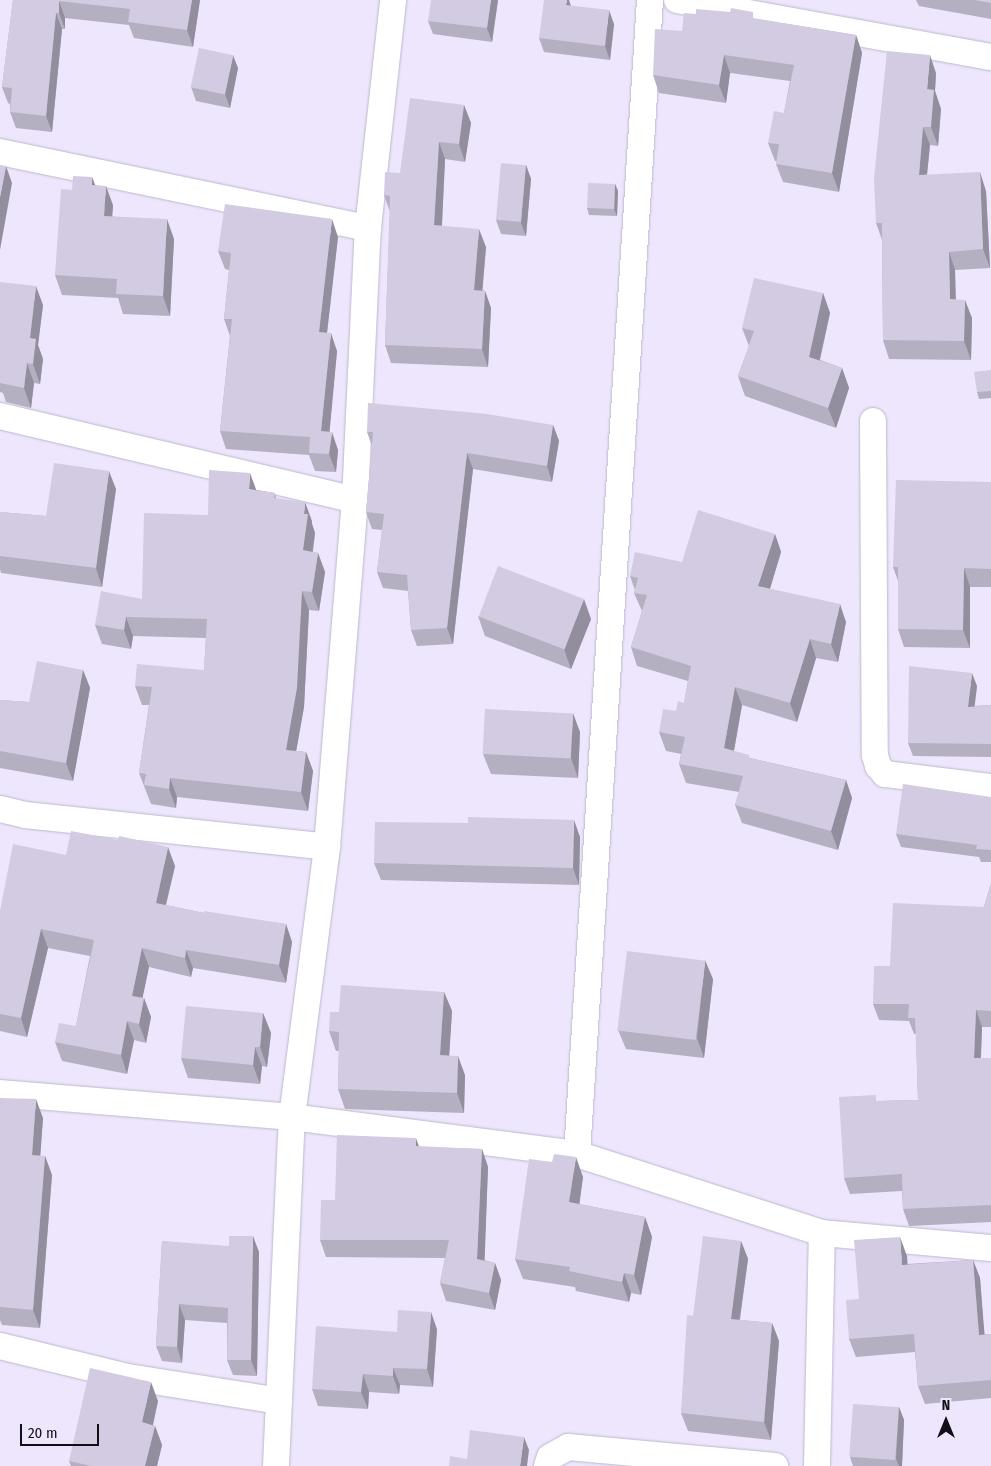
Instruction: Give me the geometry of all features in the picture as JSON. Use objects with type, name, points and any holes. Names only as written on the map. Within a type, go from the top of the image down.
[{"type":"street","points":[[276,1466],[292,1117],[327,847],[355,500],[368,228],[393,0]]},
{"type":"street","points":[[577,1154],[650,0]]},
{"type":"street","points":[[677,0],[991,57]]},
{"type":"street","points":[[0,152],[368,228]]},
{"type":"street","points":[[0,416],[355,500]]},
{"type":"street","points":[[873,421],[875,755],[878,766],[885,774],[991,787]]},
{"type":"street","points":[[0,809],[25,814],[327,847]]},
{"type":"street","points":[[0,1092],[292,1117],[577,1154],[822,1233],[991,1248]]},
{"type":"street","points":[[818,1466],[822,1233]]},
{"type":"street","points":[[0,1346],[128,1377],[279,1401]]},
{"type":"street","points":[[547,1466],[550,1456],[568,1447],[775,1466]]},
{"type":"building","points":[[13,0],[192,0],[187,30],[128,22],[130,9],[59,1],[59,13],[56,13],[46,116],[10,112],[12,88],[2,87]]},
{"type":"building","points":[[431,0],[491,0],[487,28],[428,21]]},
{"type":"building","points":[[544,0],[567,0],[566,5],[609,10],[605,46],[539,38]]},
{"type":"building","points":[[974,0],[991,0],[991,3]]},
{"type":"building","points":[[731,8],[753,12],[753,18],[856,35],[832,173],[776,164],[779,144],[768,143],[774,111],[784,113],[794,65],[724,55],[719,85],[653,75],[655,29],[682,31],[684,13],[696,14],[696,9],[730,12]]},
{"type":"building","points":[[199,48],[233,55],[225,94],[191,87]]},
{"type":"building","points":[[887,51],[930,55],[927,89],[934,90],[931,127],[923,127],[919,175],[980,172],[983,249],[949,252],[950,299],[965,300],[964,341],[883,340],[882,223],[876,223],[874,178]]},
{"type":"building","points":[[410,98],[464,105],[459,144],[439,142],[434,225],[479,229],[474,290],[485,291],[482,349],[385,345],[390,196],[384,195],[385,172],[400,173]]},
{"type":"building","points":[[501,163],[526,165],[521,222],[496,220]]},
{"type":"building","points":[[0,165],[6,166],[0,197]]},
{"type":"building","points":[[73,176],[92,177],[92,185],[106,186],[104,216],[167,219],[163,296],[116,294],[117,279],[55,275],[61,189],[72,190]]},
{"type":"building","points":[[588,183],[615,184],[614,209],[587,208]]},
{"type":"building","points":[[225,204],[332,219],[319,332],[331,333],[321,431],[332,432],[329,454],[309,453],[310,437],[220,431],[232,319],[224,319],[231,253],[218,251]]},
{"type":"building","points":[[754,278],[823,293],[809,357],[842,368],[828,408],[738,376],[754,331],[742,328]]},
{"type":"building","points":[[0,282],[36,286],[30,338],[36,339],[33,364],[27,363],[24,388],[0,383]]},
{"type":"building","points":[[991,370],[991,391],[977,392],[974,372]]},
{"type":"building","points":[[368,403],[487,414],[553,425],[547,466],[467,453],[447,628],[411,630],[407,575],[377,572],[384,514],[366,512],[373,432],[367,432]]},
{"type":"building","points":[[54,463],[109,471],[96,568],[0,556],[0,512],[46,516]]},
{"type":"building","points":[[209,470],[250,473],[249,489],[275,493],[274,498],[305,502],[304,514],[308,514],[303,550],[318,553],[312,592],[302,591],[297,688],[286,750],[306,752],[301,792],[170,778],[169,789],[144,785],[146,774],[139,773],[152,687],[135,686],[137,664],[204,670],[207,619],[126,617],[124,630],[95,625],[101,591],[142,599],[144,513],[208,515]]},
{"type":"building","points":[[896,480],[991,482],[991,569],[964,568],[963,630],[898,629],[898,567],[893,567]]},
{"type":"building","points":[[698,510],[775,534],[758,586],[840,604],[831,644],[810,639],[790,703],[735,687],[724,748],[749,755],[749,758],[846,780],[831,831],[735,805],[743,776],[679,764],[685,737],[659,732],[663,709],[676,711],[678,701],[684,703],[691,666],[631,647],[647,595],[634,593],[638,578],[630,576],[635,552],[682,562]]},
{"type":"building","points":[[498,566],[584,599],[565,649],[479,616]]},
{"type":"building","points":[[37,661],[83,670],[66,763],[0,751],[0,700],[29,702]]},
{"type":"building","points":[[909,666],[972,673],[968,707],[991,705],[991,744],[908,743]]},
{"type":"building","points":[[485,709],[573,714],[571,759],[483,754]]},
{"type":"building","points":[[903,784],[991,797],[991,850],[976,849],[977,845],[896,834]]},
{"type":"building","points":[[468,817],[574,820],[573,868],[374,863],[375,822],[468,823]]},
{"type":"building","points":[[71,831],[118,840],[119,836],[168,847],[156,903],[204,913],[204,911],[286,924],[279,965],[186,950],[185,958],[142,948],[132,996],[144,998],[139,1024],[127,1021],[121,1055],[55,1042],[59,1023],[76,1026],[94,940],[41,929],[21,1018],[0,1014],[0,911],[13,844],[66,855]]},
{"type":"building","points":[[991,883],[991,1011],[976,1010],[974,1058],[991,1058],[991,1205],[903,1209],[902,1174],[844,1178],[839,1097],[876,1095],[876,1101],[918,1100],[915,1018],[908,1018],[909,1004],[873,1004],[874,966],[890,966],[893,903],[984,907]]},
{"type":"building","points":[[627,951],[705,961],[696,1040],[617,1030]]},
{"type":"building","points":[[341,985],[444,992],[440,1055],[458,1056],[457,1093],[338,1089],[339,1032],[329,1031],[330,1012],[339,1012]]},
{"type":"building","points":[[186,1006],[263,1013],[260,1047],[255,1047],[253,1065],[181,1058]]},
{"type":"building","points":[[0,1098],[36,1099],[32,1155],[45,1156],[33,1310],[0,1307]]},
{"type":"building","points":[[337,1135],[416,1138],[416,1146],[482,1149],[477,1259],[495,1263],[489,1293],[440,1283],[449,1240],[320,1240],[321,1200],[335,1200]]},
{"type":"building","points":[[554,1154],[576,1157],[569,1202],[645,1217],[634,1275],[624,1273],[622,1282],[569,1271],[570,1267],[515,1259],[529,1159],[552,1162]]},
{"type":"building","points":[[229,1236],[253,1236],[251,1360],[227,1360],[228,1308],[179,1304],[177,1347],[156,1346],[162,1241],[229,1246]]},
{"type":"building","points":[[703,1236],[741,1241],[731,1319],[772,1323],[764,1422],[681,1413],[687,1315],[693,1316]]},
{"type":"building","points":[[900,1237],[902,1265],[973,1260],[979,1335],[991,1334],[991,1380],[918,1386],[914,1334],[849,1339],[846,1300],[859,1299],[854,1240]]},
{"type":"building","points":[[398,1310],[431,1312],[427,1369],[393,1368],[393,1376],[363,1374],[361,1392],[312,1389],[316,1326],[397,1332]]},
{"type":"building","points":[[90,1368],[151,1382],[142,1422],[155,1426],[145,1466],[91,1466],[69,1461]]},
{"type":"building","points":[[853,1404],[899,1407],[895,1460],[849,1457]]},
{"type":"building","points":[[470,1430],[524,1437],[520,1466],[449,1466],[450,1456],[467,1459]]}]
